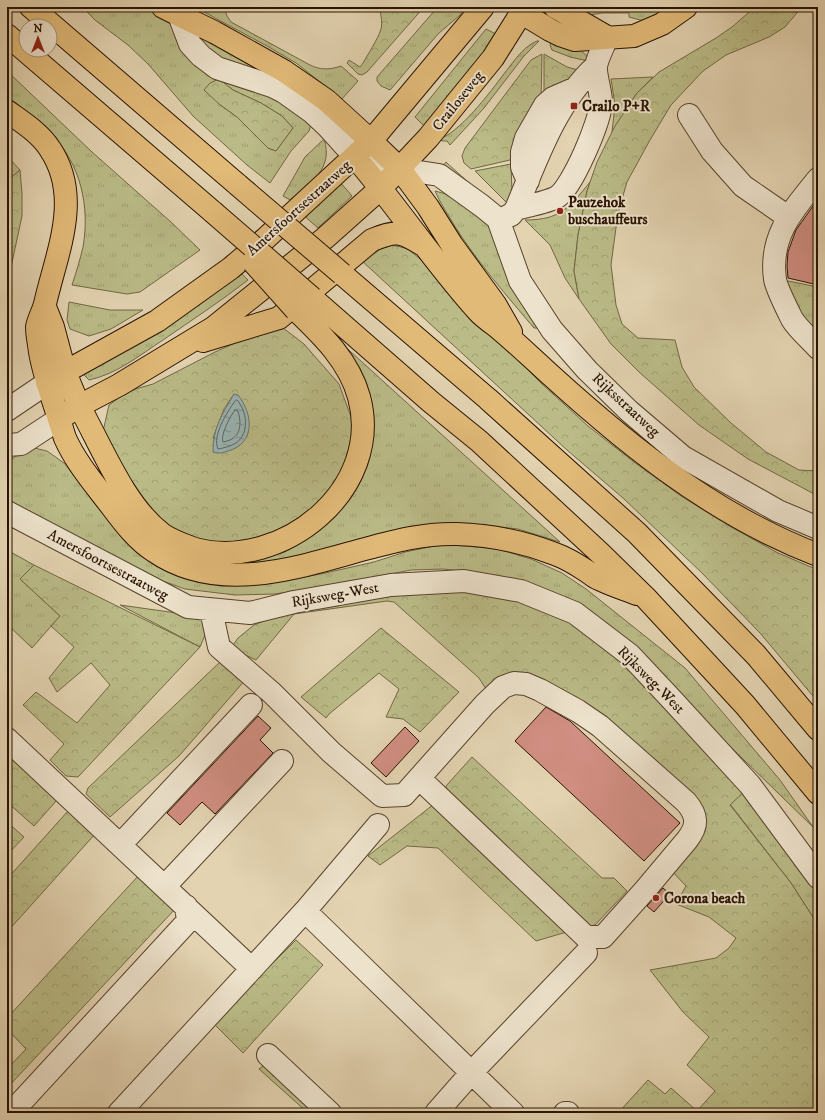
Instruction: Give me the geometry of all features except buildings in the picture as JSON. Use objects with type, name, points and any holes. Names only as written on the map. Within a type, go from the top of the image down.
[{"type":"main road","points":[[31,7],[488,399],[637,533],[756,654],[818,730]]},
{"type":"main road","points":[[355,157],[371,141],[483,7]]},
{"type":"main road","points":[[555,7],[608,37]]},
{"type":"main road","points":[[522,9],[560,35],[575,40],[589,40],[608,37],[634,36],[662,24],[686,7]]},
{"type":"main road","name":"Crailoseweg","points":[[382,188],[428,138],[493,58],[522,9]]},
{"type":"main road","name":"Amersfoortsestraatweg","points":[[174,10],[284,71],[326,100],[400,168]]},
{"type":"main road","points":[[7,35],[194,197],[304,304],[479,441],[601,554],[645,597],[745,705],[818,793]]},
{"type":"main road","points":[[7,111],[27,125],[50,148],[58,162],[66,192],[66,207],[61,247],[45,306],[53,327],[59,419],[65,439],[78,461],[135,535],[153,551],[186,567],[203,572],[227,576],[291,569],[405,538],[455,533],[523,543],[555,554],[572,562],[598,579],[645,597]]},
{"type":"main road","name":"Amersfoortsestraatweg","points":[[56,377],[157,321],[231,268],[295,213],[355,157]]},
{"type":"main road","name":"Rijksstraatweg","points":[[355,157],[382,188],[454,284],[478,312],[517,343],[575,398],[638,449],[690,488],[732,514],[790,543],[818,555]]},
{"type":"main road","name":"Rijksstraatweg","points":[[400,168],[428,207],[464,263],[495,304],[517,343]]},
{"type":"main road","points":[[59,419],[79,406],[119,385],[213,328],[325,238],[382,188]]},
{"type":"main road","points":[[181,348],[279,318],[372,240],[387,234],[401,233],[424,245]]},
{"type":"main road","points":[[56,377],[79,406],[108,462],[134,504],[147,520],[163,534],[174,541],[204,551],[227,553],[247,551],[267,546],[288,538],[319,517],[346,486],[357,462],[362,442],[361,408],[351,376],[340,357],[326,340],[304,304]]},
{"type":"street","name":"Amersfoortsestraatweg","points":[[174,10],[190,44],[201,56],[217,68],[272,86],[284,92],[312,112],[328,126],[355,157]]},
{"type":"street","points":[[507,214],[528,181],[522,167],[522,152],[526,138],[545,105],[553,98],[577,87],[583,78],[596,66],[608,37]]},
{"type":"street","points":[[355,157],[400,168],[439,175],[482,206],[507,214],[558,196],[568,186],[594,132],[600,113],[600,88],[596,66]]},
{"type":"street","points":[[689,114],[712,151],[743,186],[788,217]]},
{"type":"street","points":[[818,179],[788,217],[779,234],[775,258],[775,281],[792,320],[818,348]]},
{"type":"street","name":"Rijksstraatweg","points":[[507,214],[520,281],[552,330],[587,370],[629,411],[683,457],[778,511],[818,528]]},
{"type":"street","name":"Amersfoortsestraatweg","points":[[7,410],[56,377]]},
{"type":"street","points":[[7,445],[21,444],[59,419]]},
{"type":"street","name":"Amersfoortsestraatweg","points":[[7,512],[188,608],[211,610]]},
{"type":"street","name":"Rijksweg-West","points":[[211,610],[250,613],[294,602],[391,585],[464,581],[520,591],[575,613],[630,655],[674,702],[750,785],[818,877]]},
{"type":"street","points":[[211,610],[219,647],[272,693],[331,752],[382,796],[404,795],[420,779],[464,727],[503,687],[514,683],[526,684],[556,698],[600,726],[686,802],[693,811],[695,826],[692,834],[603,937],[586,937],[420,779]]},
{"type":"street","points":[[120,845],[251,705]]},
{"type":"street","points":[[7,739],[252,969]]},
{"type":"street","points":[[165,886],[282,761]]},
{"type":"street","points":[[119,1113],[252,969],[378,825]]},
{"type":"street","points":[[11,1113],[188,921],[186,906]]},
{"type":"street","points":[[304,911],[513,1113]]},
{"type":"street","points":[[436,1113],[472,1072],[586,953]]},
{"type":"street","points":[[268,1055],[330,1113]]},
{"type":"green space","points":[[82,7],[143,7],[171,22],[180,46],[276,96],[311,124],[309,131],[291,151],[270,183],[247,165],[193,116],[148,64],[128,45],[95,20]],"holes":[[[219,79],[233,90],[261,103],[282,116],[293,128],[276,151],[268,148],[237,117],[219,104]]]},
{"type":"green space","points":[[199,7],[224,7],[231,22],[314,67],[325,69],[341,66],[358,81],[342,99],[296,63],[202,11]]},
{"type":"green space","points":[[380,7],[424,7],[367,72],[362,75],[358,74],[347,63],[349,60],[360,67],[363,63],[380,33],[382,20]]},
{"type":"green space","points":[[437,7],[466,7],[460,15],[438,34],[390,90],[381,86],[377,81],[377,77]]},
{"type":"green space","points":[[577,7],[613,7],[637,10],[668,8],[644,21],[629,17],[629,13],[602,13],[590,15]]},
{"type":"green space","points":[[755,7],[802,7],[785,27],[769,37],[726,55],[703,71],[671,105],[627,182],[618,213],[611,265],[616,305],[622,324],[638,338],[675,340],[682,367],[694,387],[731,423],[766,452],[799,470],[818,471],[818,496],[748,459],[699,425],[639,372],[611,344],[579,299],[574,271],[578,235],[587,191],[597,162],[615,126],[637,93],[659,72],[716,38],[732,27]]},
{"type":"green space","points":[[486,29],[496,34],[478,62],[424,126],[415,117]]},
{"type":"green space","points":[[198,32],[283,77],[239,69],[199,45]]},
{"type":"green space","points":[[539,41],[524,56],[484,108],[450,145],[447,141],[442,141],[440,139],[459,126],[478,107],[522,52]]},
{"type":"green space","points":[[551,42],[578,48],[588,57],[588,61],[570,57],[552,50],[550,45]]},
{"type":"green space","points":[[542,54],[541,101],[521,136],[510,160],[471,169],[464,163],[462,156],[465,148],[531,60]]},
{"type":"green space","points":[[544,54],[567,67],[582,71],[582,73],[544,93]]},
{"type":"green space","points":[[7,71],[92,152],[200,250],[140,292],[127,294],[72,285],[82,252],[85,232],[84,202],[81,187],[70,159],[61,146],[41,124],[7,97]]},
{"type":"green space","points":[[653,77],[637,93],[612,132],[615,105],[611,79]]},
{"type":"green space","points":[[219,79],[233,90],[261,103],[282,116],[293,128],[276,151],[268,148],[237,117],[219,104],[204,90],[210,83]]},
{"type":"green space","points":[[324,139],[326,159],[318,174],[305,188],[290,200],[283,196],[305,157]]},
{"type":"green space","points":[[7,156],[20,170],[7,181]]},
{"type":"green space","points":[[446,162],[448,164],[476,189],[441,168]]},
{"type":"green space","points":[[511,164],[512,193],[508,204],[475,171]]},
{"type":"green space","points":[[20,170],[22,216],[7,286],[7,181]]},
{"type":"green space","points":[[340,182],[352,196],[318,228],[302,214]]},
{"type":"green space","points":[[590,182],[578,235],[574,271],[579,299],[565,278],[550,245],[525,220],[547,218],[563,211],[576,199]]},
{"type":"green space","points":[[435,191],[446,194],[457,200],[491,227],[537,328],[534,328],[474,254],[442,206]]},
{"type":"green space","points":[[393,245],[408,249],[437,273],[487,329],[542,384],[588,426],[634,462],[681,496],[731,527],[778,553],[818,570],[818,702],[760,633],[702,573],[623,498],[567,450],[362,261],[381,249]]},
{"type":"green space","points":[[235,267],[248,280],[137,358],[119,369],[89,380],[82,373]]},
{"type":"green space","points":[[783,280],[818,287],[818,336],[804,321]]},
{"type":"green space","points":[[69,302],[110,310],[143,310],[111,329],[89,336],[70,329],[67,320]]},
{"type":"green space","points":[[278,324],[304,344],[339,384],[351,417],[356,438],[339,484],[287,532],[215,546],[172,531],[151,511],[102,436],[109,405],[128,391],[153,384],[215,352]],"holes":[[[234,394],[248,433],[240,445],[231,450],[213,438],[224,409]]]},
{"type":"green space","points":[[329,332],[560,542],[518,529],[484,525],[430,528],[271,565],[230,564],[257,560],[285,552],[321,528],[366,461]]},
{"type":"green space","points":[[30,447],[47,451],[64,463],[125,539],[280,581],[321,574],[374,562],[405,552],[444,544],[498,549],[531,559],[562,573],[586,589],[685,668],[780,780],[813,827],[707,724],[693,706],[645,658],[480,573],[443,569],[411,570],[329,586],[275,594],[235,595],[185,589],[121,566],[7,506],[7,462]]},
{"type":"green space","points":[[7,550],[34,565],[20,579],[60,616],[32,648],[7,624]]},
{"type":"green space","points":[[34,565],[200,647],[78,777],[66,776],[50,760],[64,744],[23,705],[36,692],[77,723],[110,685],[91,663],[57,692],[49,678],[74,647],[51,626],[60,616],[20,579]]},
{"type":"green space","points":[[456,589],[506,595],[548,608],[605,643],[748,788],[730,805],[791,883],[818,925],[818,1113],[618,1113],[648,1080],[665,1094],[671,1088],[697,1111],[715,1091],[687,1065],[709,1037],[683,1012],[650,970],[716,958],[729,948],[736,938],[709,917],[676,904],[686,886],[671,870],[701,825],[703,807],[606,719],[544,684],[486,689],[479,678],[394,602],[387,601],[294,614],[256,660],[231,648],[238,638],[254,625],[284,613],[370,597]]},
{"type":"green space","points":[[120,605],[212,618],[200,647]]},
{"type":"green space","points":[[381,628],[459,692],[420,732],[403,719],[386,717],[399,689],[379,673],[326,718],[301,697]]},
{"type":"green space","points":[[220,662],[246,679],[179,756],[110,817],[86,794],[88,788]]},
{"type":"green space","points":[[7,746],[57,800],[34,826],[7,802]]},
{"type":"green space","points":[[472,757],[602,878],[614,878],[627,891],[595,925],[590,926],[448,792],[446,786]]},
{"type":"green space","points":[[748,788],[818,885],[818,925],[791,883],[730,804]]},
{"type":"green space","points":[[434,804],[570,931],[536,941],[438,848],[407,846],[380,865],[368,856]]},
{"type":"green space","points":[[68,811],[96,833],[7,932],[7,879]]},
{"type":"green space","points":[[7,822],[24,837],[7,855]]},
{"type":"green space","points":[[140,874],[176,908],[7,1088],[7,1069],[26,1049],[7,1029],[7,1018]]},
{"type":"green space","points":[[296,940],[323,965],[243,1053],[213,1023]]},
{"type":"green space","points":[[267,1063],[320,1113],[308,1113],[259,1069]]},
{"type":"water","points":[[234,394],[238,395],[247,411],[249,427],[247,435],[243,442],[237,447],[222,453],[213,452],[216,428]]},
{"type":"place","name":"Crailo P+R","points":[[574,106]]},
{"type":"place","name":"Pauzehok buschauffeurs","points":[[560,211]]},
{"type":"place","name":"Corona beach","points":[[656,898]]}]
